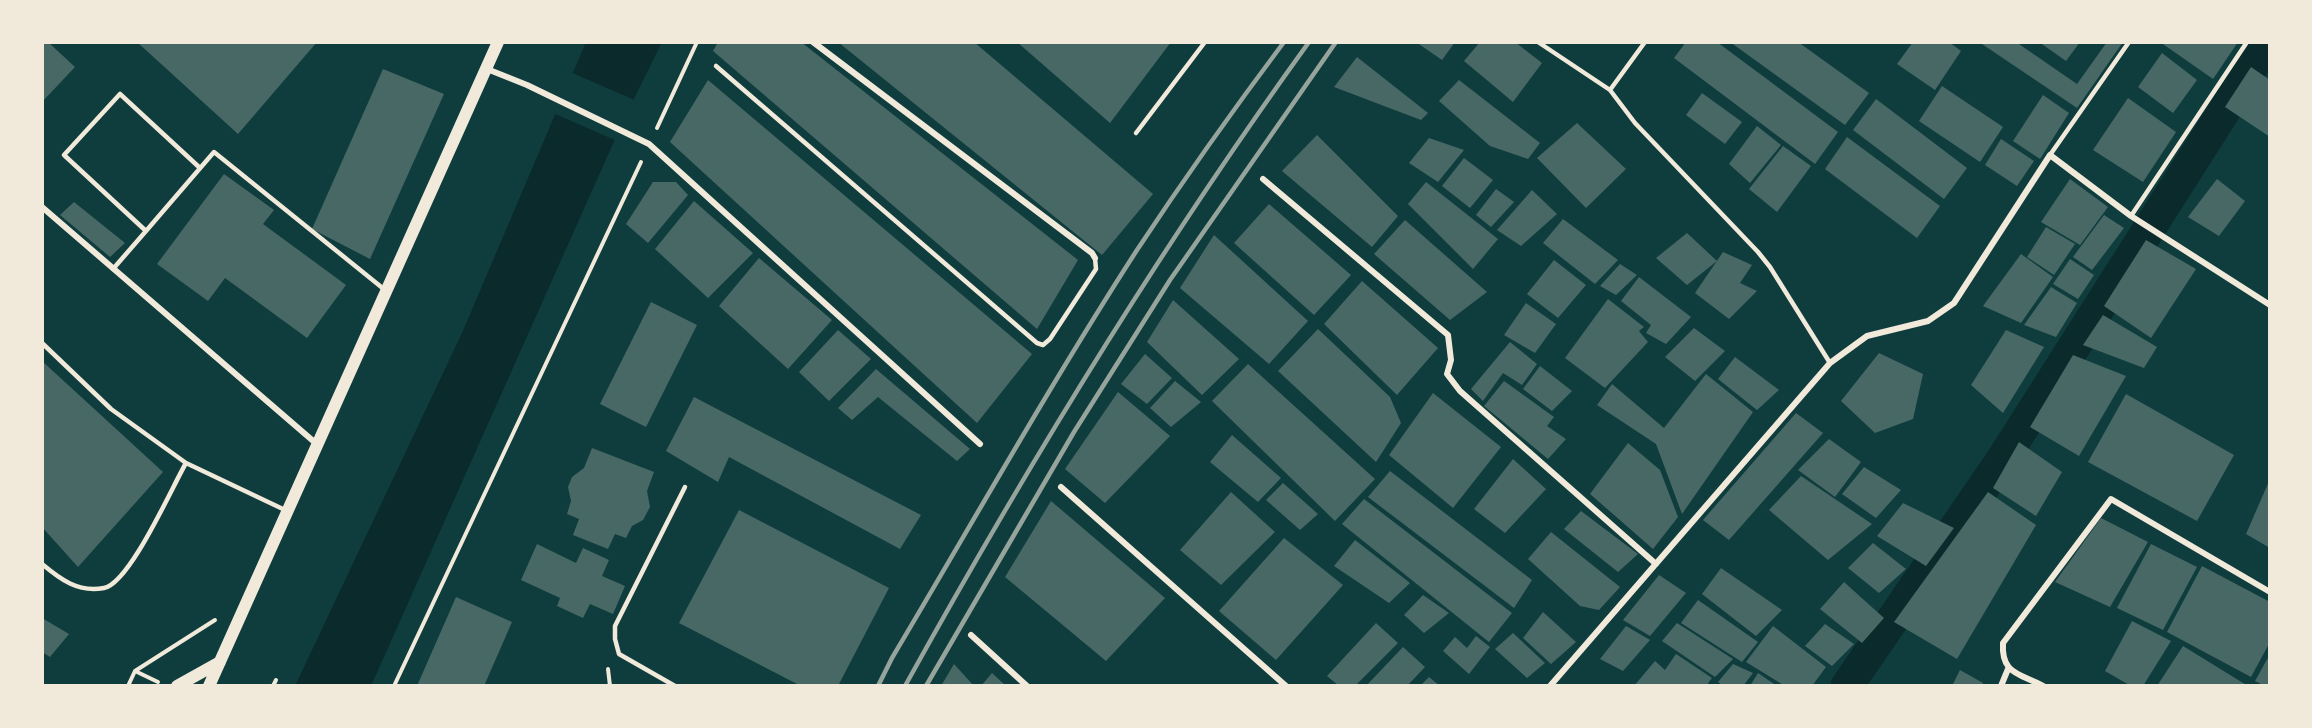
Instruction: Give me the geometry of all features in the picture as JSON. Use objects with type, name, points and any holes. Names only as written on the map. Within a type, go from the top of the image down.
[{"type":"main road","points":[[209,686],[319,446],[498,42]]},
{"type":"main road","points":[[177,686],[220,662]]},
{"type":"street","points":[[813,42],[1092,253],[1095,258]]},
{"type":"street","points":[[487,69],[649,144],[980,444]]},
{"type":"street","points":[[1550,686],[1830,363],[1867,336],[1928,321],[1954,303],[2050,155],[2132,217],[2269,301]]},
{"type":"street","points":[[1263,179],[1448,335],[1451,360],[1447,374],[1460,391],[1656,564]]},
{"type":"street","points":[[42,207],[319,446]]},
{"type":"street","points":[[1061,487],[1286,686]]},
{"type":"street","points":[[2043,686],[2008,669],[2002,657],[2003,643],[2111,499],[2270,592]]},
{"type":"street","points":[[971,635],[1027,686]]},
{"type":"street","points":[[2001,686],[2008,669]]},
{"type":"lane","points":[[1136,133],[1205,42]]},
{"type":"lane","points":[[1538,42],[1610,90],[1635,123],[1764,260],[1830,363]]},
{"type":"lane","points":[[1610,90],[1645,42]]},
{"type":"lane","points":[[2050,155],[2129,42]]},
{"type":"lane","points":[[2132,217],[2247,42]]},
{"type":"lane","points":[[716,66],[1037,343],[1043,345],[1050,339],[1096,269],[1095,258]]},
{"type":"lane","points":[[146,231],[64,155],[120,94],[200,168]]},
{"type":"lane","points":[[113,269],[214,152],[387,291]]},
{"type":"lane","points":[[42,343],[111,409],[186,463],[288,512]]},
{"type":"lane","points":[[42,564],[65,583],[106,588],[120,577],[154,527],[166,498],[186,463]]},
{"type":"lane","points":[[675,686],[619,654],[615,639],[615,626],[685,487]]},
{"type":"path","points":[[394,686],[697,42]]},
{"type":"path","points":[[128,686],[135,671],[211,621]]},
{"type":"path","points":[[135,671],[167,686]]},
{"type":"path","points":[[273,686],[276,680]]},
{"type":"water","points":[[586,42],[662,42],[624,119],[371,686],[295,686],[462,333]]},
{"type":"pier","points":[[570,72],[637,101],[617,141],[553,113]]},
{"type":"building","points":[[42,42],[48,42],[75,67],[42,102]]},
{"type":"building","points":[[137,42],[317,42],[238,134]]},
{"type":"building","points":[[718,42],[801,42],[1078,260],[1037,329],[713,51]]},
{"type":"building","points":[[838,42],[974,42],[1153,194],[1102,255]]},
{"type":"building","points":[[1017,42],[1171,42],[1110,123]]},
{"type":"building","points":[[1416,42],[1455,42],[1442,60]]},
{"type":"building","points":[[1480,42],[1515,42],[1542,63],[1513,102],[1464,61]]},
{"type":"building","points":[[1686,42],[1717,42],[1838,132],[1815,164],[1674,58]]},
{"type":"building","points":[[1730,42],[1798,42],[1869,93],[1845,125]]},
{"type":"building","points":[[1913,42],[1949,42],[1961,51],[1935,90],[1897,64]]},
{"type":"building","points":[[1979,42],[2016,42],[2077,84],[2107,42],[2123,42],[2077,108]]},
{"type":"building","points":[[2039,42],[2080,42],[2066,61]]},
{"type":"building","points":[[2160,42],[2238,42],[2213,79]]},
{"type":"building","points":[[2162,53],[2197,80],[2173,113],[2138,87]]},
{"type":"building","points":[[1357,57],[1428,113],[1421,120],[1334,87]]},
{"type":"building","points":[[2251,67],[2270,80],[2270,137],[2225,107]]},
{"type":"building","points":[[383,69],[444,94],[370,259],[312,229]]},
{"type":"building","points":[[708,80],[1032,354],[977,423],[670,142]]},
{"type":"building","points":[[1459,80],[1540,143],[1528,159],[1490,146],[1439,101]]},
{"type":"building","points":[[1942,86],[2003,127],[1980,162],[1919,121]]},
{"type":"building","points":[[1702,93],[1742,122],[1725,144],[1686,115]]},
{"type":"building","points":[[2043,95],[2069,113],[2040,159],[2013,141]]},
{"type":"building","points":[[2128,98],[2176,132],[2143,182],[2093,150]]},
{"type":"building","points":[[1876,99],[1967,168],[1944,199],[1853,130]]},
{"type":"building","points":[[1577,123],[1626,169],[1586,208],[1537,158]]},
{"type":"building","points":[[1757,126],[1781,145],[1750,183],[1729,164]]},
{"type":"building","points":[[1317,135],[1398,216],[1372,247],[1282,171]]},
{"type":"building","points":[[1847,137],[1940,206],[1917,238],[1825,169]]},
{"type":"building","points":[[1429,138],[1464,150],[1438,182],[1409,163]]},
{"type":"building","points":[[2001,139],[2034,161],[2017,186],[1985,165]]},
{"type":"building","points":[[1783,146],[1811,166],[1777,212],[1749,189]]},
{"type":"building","points":[[1464,158],[1493,180],[1470,208],[1442,186]]},
{"type":"building","points":[[224,174],[274,210],[263,224],[346,285],[307,338],[225,278],[208,301],[157,264]]},
{"type":"building","points":[[2070,179],[2108,207],[2080,245],[2041,222]]},
{"type":"building","points":[[2217,179],[2245,201],[2219,236],[2188,217]]},
{"type":"building","points":[[653,182],[676,182],[688,195],[648,243],[626,224]]},
{"type":"building","points":[[1426,182],[1498,239],[1473,269],[1408,204]]},
{"type":"building","points":[[1496,189],[1514,202],[1491,227],[1476,215]]},
{"type":"building","points":[[1532,190],[1557,214],[1521,246],[1497,230]]},
{"type":"building","points":[[694,201],[753,253],[708,298],[655,249]]},
{"type":"building","points":[[74,202],[125,243],[110,257],[60,215]]},
{"type":"building","points":[[1269,204],[1351,275],[1314,315],[1234,243]]},
{"type":"building","points":[[2104,215],[2124,228],[2092,270],[2073,257]]},
{"type":"building","points":[[1563,219],[1618,260],[1595,284],[1543,243]]},
{"type":"building","points":[[1405,220],[1487,292],[1450,320],[1374,254]]},
{"type":"building","points":[[2046,227],[2075,244],[2054,275],[2027,257]]},
{"type":"building","points":[[1687,233],[1717,261],[1687,285],[1656,258]]},
{"type":"building","points":[[1214,235],[1308,321],[1269,364],[1180,288]]},
{"type":"building","points":[[2146,240],[2196,269],[2151,338],[2104,306]]},
{"type":"building","points":[[1723,252],[1752,265],[1740,283],[1757,291],[1729,319],[1695,293]]},
{"type":"building","points":[[2021,254],[2053,277],[2021,323],[1983,306]]},
{"type":"building","points":[[759,258],[832,320],[788,369],[719,306]]},
{"type":"building","points":[[2070,259],[2094,275],[2078,299],[2053,284]]},
{"type":"building","points":[[1554,260],[1586,285],[1558,318],[1527,294]]},
{"type":"building","points":[[1620,264],[1637,275],[1616,295],[1600,286]]},
{"type":"building","points":[[1639,277],[1691,317],[1666,344],[1646,333],[1651,325],[1621,301]]},
{"type":"building","points":[[1362,281],[1438,348],[1397,395],[1324,324]]},
{"type":"building","points":[[2051,287],[2077,303],[2056,337],[2024,325]]},
{"type":"building","points":[[1608,299],[1644,327],[1639,331],[1648,342],[1605,388],[1565,358]]},
{"type":"building","points":[[1173,300],[1239,359],[1202,395],[1147,342]]},
{"type":"building","points":[[651,302],[697,325],[646,427],[600,404]]},
{"type":"building","points":[[1526,303],[1556,324],[1535,353],[1504,335]]},
{"type":"building","points":[[2103,315],[2157,347],[2144,368],[2083,345]]},
{"type":"building","points":[[1694,328],[1725,351],[1695,381],[1665,357]]},
{"type":"building","points":[[1318,329],[1390,397],[1401,423],[1376,462],[1278,371]]},
{"type":"building","points":[[838,330],[871,359],[829,401],[799,372]]},
{"type":"building","points":[[2006,330],[2044,347],[2003,413],[1971,385]]},
{"type":"building","points":[[1510,342],[1537,364],[1522,385],[1503,373],[1483,401],[1471,389]]},
{"type":"building","points":[[1879,353],[1923,374],[1913,419],[1875,433],[1841,401]]},
{"type":"building","points":[[1145,354],[1172,378],[1147,404],[1121,384]]},
{"type":"building","points":[[2073,355],[2126,376],[2079,456],[2030,427]]},
{"type":"building","points":[[1735,357],[1779,390],[1757,410],[1718,379]]},
{"type":"building","points":[[42,361],[163,472],[78,567],[42,527]]},
{"type":"building","points":[[1248,364],[1375,479],[1335,521],[1212,401]]},
{"type":"building","points":[[1540,366],[1572,391],[1552,411],[1523,389]]},
{"type":"building","points":[[876,369],[970,449],[957,461],[878,397],[852,420],[838,408]]},
{"type":"building","points":[[1706,374],[1753,412],[1682,514],[1656,444],[1597,405],[1612,384],[1664,428]]},
{"type":"building","points":[[1175,381],[1201,402],[1171,427],[1150,408]]},
{"type":"building","points":[[1504,381],[1554,417],[1547,426],[1566,439],[1548,459],[1484,406]]},
{"type":"building","points":[[1118,392],[1170,436],[1105,503],[1065,469]]},
{"type":"building","points":[[1433,393],[1501,447],[1453,508],[1389,455]]},
{"type":"building","points":[[2126,394],[2234,455],[2197,521],[2088,462]]},
{"type":"building","points":[[694,397],[921,515],[900,549],[729,457],[718,482],[666,451]]},
{"type":"building","points":[[1796,413],[1823,433],[1729,540],[1703,520]]},
{"type":"building","points":[[1232,435],[1281,478],[1258,502],[1210,462]]},
{"type":"building","points":[[1829,439],[1861,462],[1835,497],[1798,470]]},
{"type":"building","points":[[2019,442],[2062,472],[2036,516],[1993,488]]},
{"type":"building","points":[[1628,443],[1660,470],[1678,517],[1653,549],[1590,494]]},
{"type":"building","points":[[592,448],[654,472],[647,491],[650,507],[643,520],[632,526],[626,538],[615,534],[608,549],[573,535],[579,519],[567,514],[571,501],[568,487],[572,477],[584,468]]},
{"type":"building","points":[[1513,459],[1546,489],[1505,533],[1474,509]]},
{"type":"building","points":[[1864,467],[1901,490],[1876,518],[1842,494]]},
{"type":"building","points":[[1390,471],[1532,580],[1514,608],[1368,497]]},
{"type":"building","points":[[1801,476],[1872,524],[1828,560],[1769,510]]},
{"type":"building","points":[[2270,479],[2270,548],[2246,534]]},
{"type":"building","points":[[1283,483],[1318,514],[1300,530],[1266,500]]},
{"type":"building","points":[[1231,492],[1275,532],[1221,585],[1180,550]]},
{"type":"building","points":[[1988,492],[2036,525],[1957,659],[1894,622]]},
{"type":"building","points":[[1364,499],[1512,613],[1489,642],[1342,524]]},
{"type":"building","points":[[1051,501],[1165,598],[1106,661],[1005,577]]},
{"type":"building","points":[[1903,503],[1954,528],[1926,566],[1877,536]]},
{"type":"building","points":[[739,510],[889,588],[838,686],[801,686],[679,623]]},
{"type":"building","points":[[1581,511],[1638,554],[1618,572],[1564,529]]},
{"type":"building","points":[[2101,518],[2148,542],[2110,607],[2055,582]]},
{"type":"building","points":[[1551,532],[1620,587],[1599,610],[1580,606],[1528,559]]},
{"type":"building","points":[[1284,538],[1343,585],[1276,660],[1219,611]]},
{"type":"building","points":[[1355,540],[1410,583],[1389,603],[1334,566]]},
{"type":"building","points":[[1873,543],[1906,569],[1879,593],[1848,568]]},
{"type":"building","points":[[537,544],[576,563],[583,548],[609,560],[602,576],[625,586],[613,614],[590,604],[583,618],[557,606],[560,598],[521,580]]},
{"type":"building","points":[[2151,544],[2197,567],[2163,630],[2117,608]]},
{"type":"building","points":[[2202,566],[2270,602],[2270,642],[2251,677],[2167,632]]},
{"type":"building","points":[[1721,568],[1782,610],[1756,636],[1702,594]]},
{"type":"building","points":[[1659,575],[1686,593],[1650,636],[1623,620]]},
{"type":"building","points":[[1844,582],[1884,618],[1862,643],[1820,609]]},
{"type":"building","points":[[1423,595],[1449,613],[1424,633],[1404,615]]},
{"type":"building","points":[[456,597],[512,622],[484,686],[417,686]]},
{"type":"building","points":[[1698,600],[1758,642],[1742,662],[1681,623]]},
{"type":"building","points":[[1543,612],[1576,642],[1551,664],[1523,638]]},
{"type":"building","points":[[42,618],[69,634],[50,657],[42,652]]},
{"type":"building","points":[[2132,621],[2171,641],[2143,686],[2131,686],[2105,671]]},
{"type":"building","points":[[1376,623],[1398,643],[1355,686],[1339,686],[1327,676]]},
{"type":"building","points":[[1677,623],[1733,659],[1715,677],[1662,641]]},
{"type":"building","points":[[1825,624],[1854,644],[1832,666],[1805,646]]},
{"type":"building","points":[[1626,626],[1650,640],[1623,671],[1600,659]]},
{"type":"building","points":[[1773,626],[1826,667],[1812,686],[1785,686],[1746,662]]},
{"type":"building","points":[[1513,633],[1545,663],[1527,678],[1495,649]]},
{"type":"building","points":[[1476,636],[1490,647],[1469,674],[1443,651],[1455,637],[1467,648]]},
{"type":"building","points":[[2183,646],[2248,686],[2157,686]]},
{"type":"building","points":[[1403,647],[1425,667],[1407,686],[1366,686]]},
{"type":"building","points":[[1676,654],[1712,678],[1706,686],[1634,686],[1655,661],[1665,670]]},
{"type":"building","points":[[2270,654],[2270,686],[2265,686],[2255,681]]},
{"type":"building","points":[[954,664],[974,686],[941,686]]},
{"type":"building","points":[[1733,664],[1753,673],[1743,686],[1723,686],[1718,682]]},
{"type":"building","points":[[1960,670],[1983,683],[1982,686],[1952,686]]},
{"type":"building","points":[[992,673],[1006,686],[981,686]]},
{"type":"building","points":[[1758,673],[1777,686],[1750,686]]},
{"type":"building","points":[[1429,677],[1440,686],[1420,686]]},
{"type":"waterway","points":[[1847,686],[2002,460],[2268,42]]},
{"type":"railway","points":[[878,686],[892,658],[1105,300],[1227,119],[1284,42]]},
{"type":"railway","points":[[905,686],[999,521],[1097,358],[1200,198],[1309,42]]},
{"type":"railway","points":[[926,686],[1074,432],[1170,280],[1336,42]]}]
